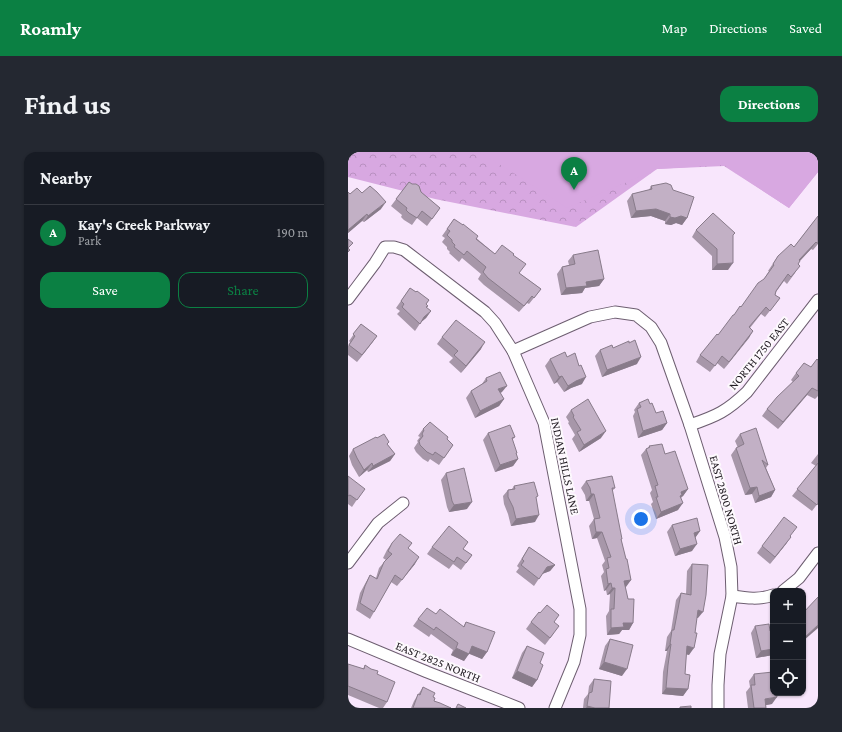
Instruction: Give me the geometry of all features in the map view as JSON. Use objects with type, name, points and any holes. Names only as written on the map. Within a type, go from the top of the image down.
[{"type":"street","name":"INDIAN HILLS LANE","points":[[348,299],[385,248],[394,247],[404,250],[485,312],[495,323],[513,350],[544,423],[580,609],[580,635],[574,662],[555,708]]},
{"type":"street","name":"NORTH 1750 EAST","points":[[690,425],[718,415],[734,405],[747,392],[818,300]]},
{"type":"street","name":"EAST 2800 NORTH","points":[[513,350],[590,317],[614,312],[636,315],[651,327],[662,343],[690,425],[725,537],[731,567],[732,596],[720,654],[718,708]]},
{"type":"street","points":[[348,563],[378,523],[403,504]]},
{"type":"street","points":[[787,588],[799,578],[818,553]]},
{"type":"street","points":[[732,596],[746,598],[765,598],[770,596]]},
{"type":"street","name":"EAST 2825 NORTH","points":[[348,639],[519,708]]},
{"type":"green space","points":[[348,152],[818,152],[818,172],[789,208],[724,166],[657,169],[576,227],[435,199],[348,177]]},
{"type":"green space","points":[[479,152],[818,152],[818,172],[789,208],[724,165],[657,169],[567,208]]},
{"type":"building","points":[[409,182],[419,186],[421,192],[440,208],[432,219],[422,211],[417,218],[409,213],[406,210],[407,208],[396,199]]},
{"type":"building","points":[[666,183],[671,185],[673,190],[694,197],[687,218],[681,216],[675,218],[670,217],[670,214],[656,209],[636,211],[632,194],[652,189],[651,186]]},
{"type":"building","points":[[370,186],[386,202],[368,216],[367,214],[348,230],[348,192],[350,194],[357,188],[362,193]]},
{"type":"building","points":[[713,213],[735,233],[733,235],[733,263],[717,264],[717,249],[696,230]]},
{"type":"building","points":[[818,216],[818,243],[816,242],[799,260],[800,261],[798,264],[800,266],[791,277],[788,274],[776,291],[775,295],[780,298],[770,311],[766,307],[749,327],[753,331],[729,362],[722,356],[715,366],[700,355],[717,334],[718,335],[740,306],[741,307],[758,283],[764,279],[774,265],[773,264],[778,256],[791,244],[794,247]]},
{"type":"building","points":[[454,219],[478,236],[476,239],[495,254],[502,245],[526,264],[519,273],[541,289],[534,298],[532,296],[524,306],[488,278],[483,272],[486,267],[467,251],[464,255],[454,247],[455,245],[447,235],[450,231],[447,229]]},
{"type":"building","points":[[348,239],[353,243],[348,248]]},
{"type":"building","points":[[598,250],[604,279],[586,282],[587,286],[566,288],[562,267],[575,264],[573,255]]},
{"type":"building","points":[[410,288],[416,292],[417,291],[429,300],[426,304],[428,306],[426,307],[431,311],[424,317],[420,324],[402,307],[404,304],[401,301]]},
{"type":"building","points":[[456,320],[485,342],[466,366],[454,355],[458,351],[442,337]]},
{"type":"building","points":[[361,324],[377,336],[362,355],[349,345],[355,336],[353,334]]},
{"type":"building","points":[[635,340],[641,357],[607,370],[600,350],[612,345],[613,348]]},
{"type":"building","points":[[565,352],[567,357],[575,353],[579,366],[581,365],[586,377],[568,386],[562,376],[559,377],[550,359]]},
{"type":"building","points":[[817,359],[818,391],[812,388],[783,422],[767,409],[799,376],[796,373],[804,363],[811,367]]},
{"type":"building","points":[[500,372],[507,386],[498,389],[504,399],[480,411],[471,391],[487,381],[486,378]]},
{"type":"building","points":[[588,399],[606,431],[584,445],[577,432],[581,430],[573,417],[574,416],[571,410]]},
{"type":"building","points":[[648,399],[650,404],[652,403],[656,413],[663,411],[667,423],[643,431],[637,409],[641,407],[639,403]]},
{"type":"building","points":[[430,422],[448,437],[447,439],[453,445],[444,458],[435,452],[433,455],[427,452],[420,445],[419,441],[423,436],[423,429]]},
{"type":"building","points":[[510,425],[515,437],[512,438],[518,459],[500,465],[488,433]]},
{"type":"building","points":[[756,428],[768,465],[762,460],[775,490],[759,496],[757,487],[750,488],[736,448],[744,444],[740,434]]},
{"type":"building","points":[[384,434],[389,442],[387,444],[395,454],[373,466],[372,463],[364,470],[353,449]]},
{"type":"building","points":[[662,444],[665,454],[675,451],[688,489],[681,492],[682,495],[680,496],[683,503],[661,512],[656,497],[658,497],[655,486],[658,485],[646,449],[650,447],[649,446]]},
{"type":"building","points":[[818,463],[818,503],[817,505],[797,489]]},
{"type":"building","points":[[464,468],[472,502],[454,505],[446,473]]},
{"type":"building","points":[[348,476],[365,489],[357,500],[350,495],[348,496]]},
{"type":"building","points":[[612,476],[615,488],[612,488],[621,539],[631,580],[624,581],[628,599],[634,599],[633,623],[623,623],[624,627],[611,628],[611,609],[614,609],[615,588],[612,588],[611,583],[608,584],[606,569],[609,568],[607,558],[611,557],[602,532],[596,532],[594,519],[600,518],[594,494],[591,494],[590,488],[586,481]]},
{"type":"building","points":[[534,482],[538,496],[536,497],[539,515],[516,519],[513,507],[508,497],[508,490],[515,489],[514,486]]},
{"type":"building","points":[[784,517],[797,527],[775,557],[762,546]]},
{"type":"building","points":[[697,518],[700,531],[694,533],[697,544],[680,549],[672,525]]},
{"type":"building","points":[[449,526],[468,542],[463,549],[472,555],[466,563],[457,557],[454,562],[432,547]]},
{"type":"building","points":[[400,534],[412,543],[408,548],[419,557],[402,580],[395,575],[374,612],[360,603],[365,586],[370,575],[377,579],[384,562],[392,554],[388,551],[392,543]]},
{"type":"building","points":[[529,547],[555,565],[547,567],[539,579],[521,565],[524,561],[522,559]]},
{"type":"building","points":[[692,564],[708,565],[706,595],[703,612],[698,610],[695,633],[697,633],[694,648],[687,646],[685,674],[690,675],[688,689],[666,688],[672,630],[674,630],[681,593],[691,595]]},
{"type":"building","points":[[818,597],[818,625],[806,636],[806,624],[806,610]]},
{"type":"building","points":[[547,605],[559,615],[554,622],[559,626],[550,638],[531,622]]},
{"type":"building","points":[[427,608],[436,614],[440,609],[464,627],[466,622],[495,632],[487,652],[472,646],[469,654],[456,648],[458,643],[436,627],[434,630],[418,619]]},
{"type":"building","points":[[769,624],[770,650],[761,651],[755,626]]},
{"type":"building","points":[[610,639],[633,645],[627,669],[604,662]]},
{"type":"building","points":[[527,646],[544,653],[540,663],[543,665],[537,680],[517,671]]},
{"type":"building","points":[[348,664],[364,669],[365,665],[378,671],[377,674],[395,682],[387,702],[348,686]]},
{"type":"building","points":[[770,672],[770,696],[777,697],[765,699],[766,708],[754,708],[751,685],[755,685],[754,674]]},
{"type":"building","points":[[594,679],[611,681],[609,708],[595,708],[587,706],[589,693],[592,692]]},
{"type":"building","points":[[423,687],[435,693],[433,697],[435,698],[434,701],[451,708],[413,708],[418,694],[420,695]]},
{"type":"building","points":[[458,704],[466,708],[456,708]]},
{"type":"building","points":[[691,706],[691,708],[680,708],[680,707]]},
{"type":"place","name":"Kay's Creek Parkway","points":[[574,190]]}]
